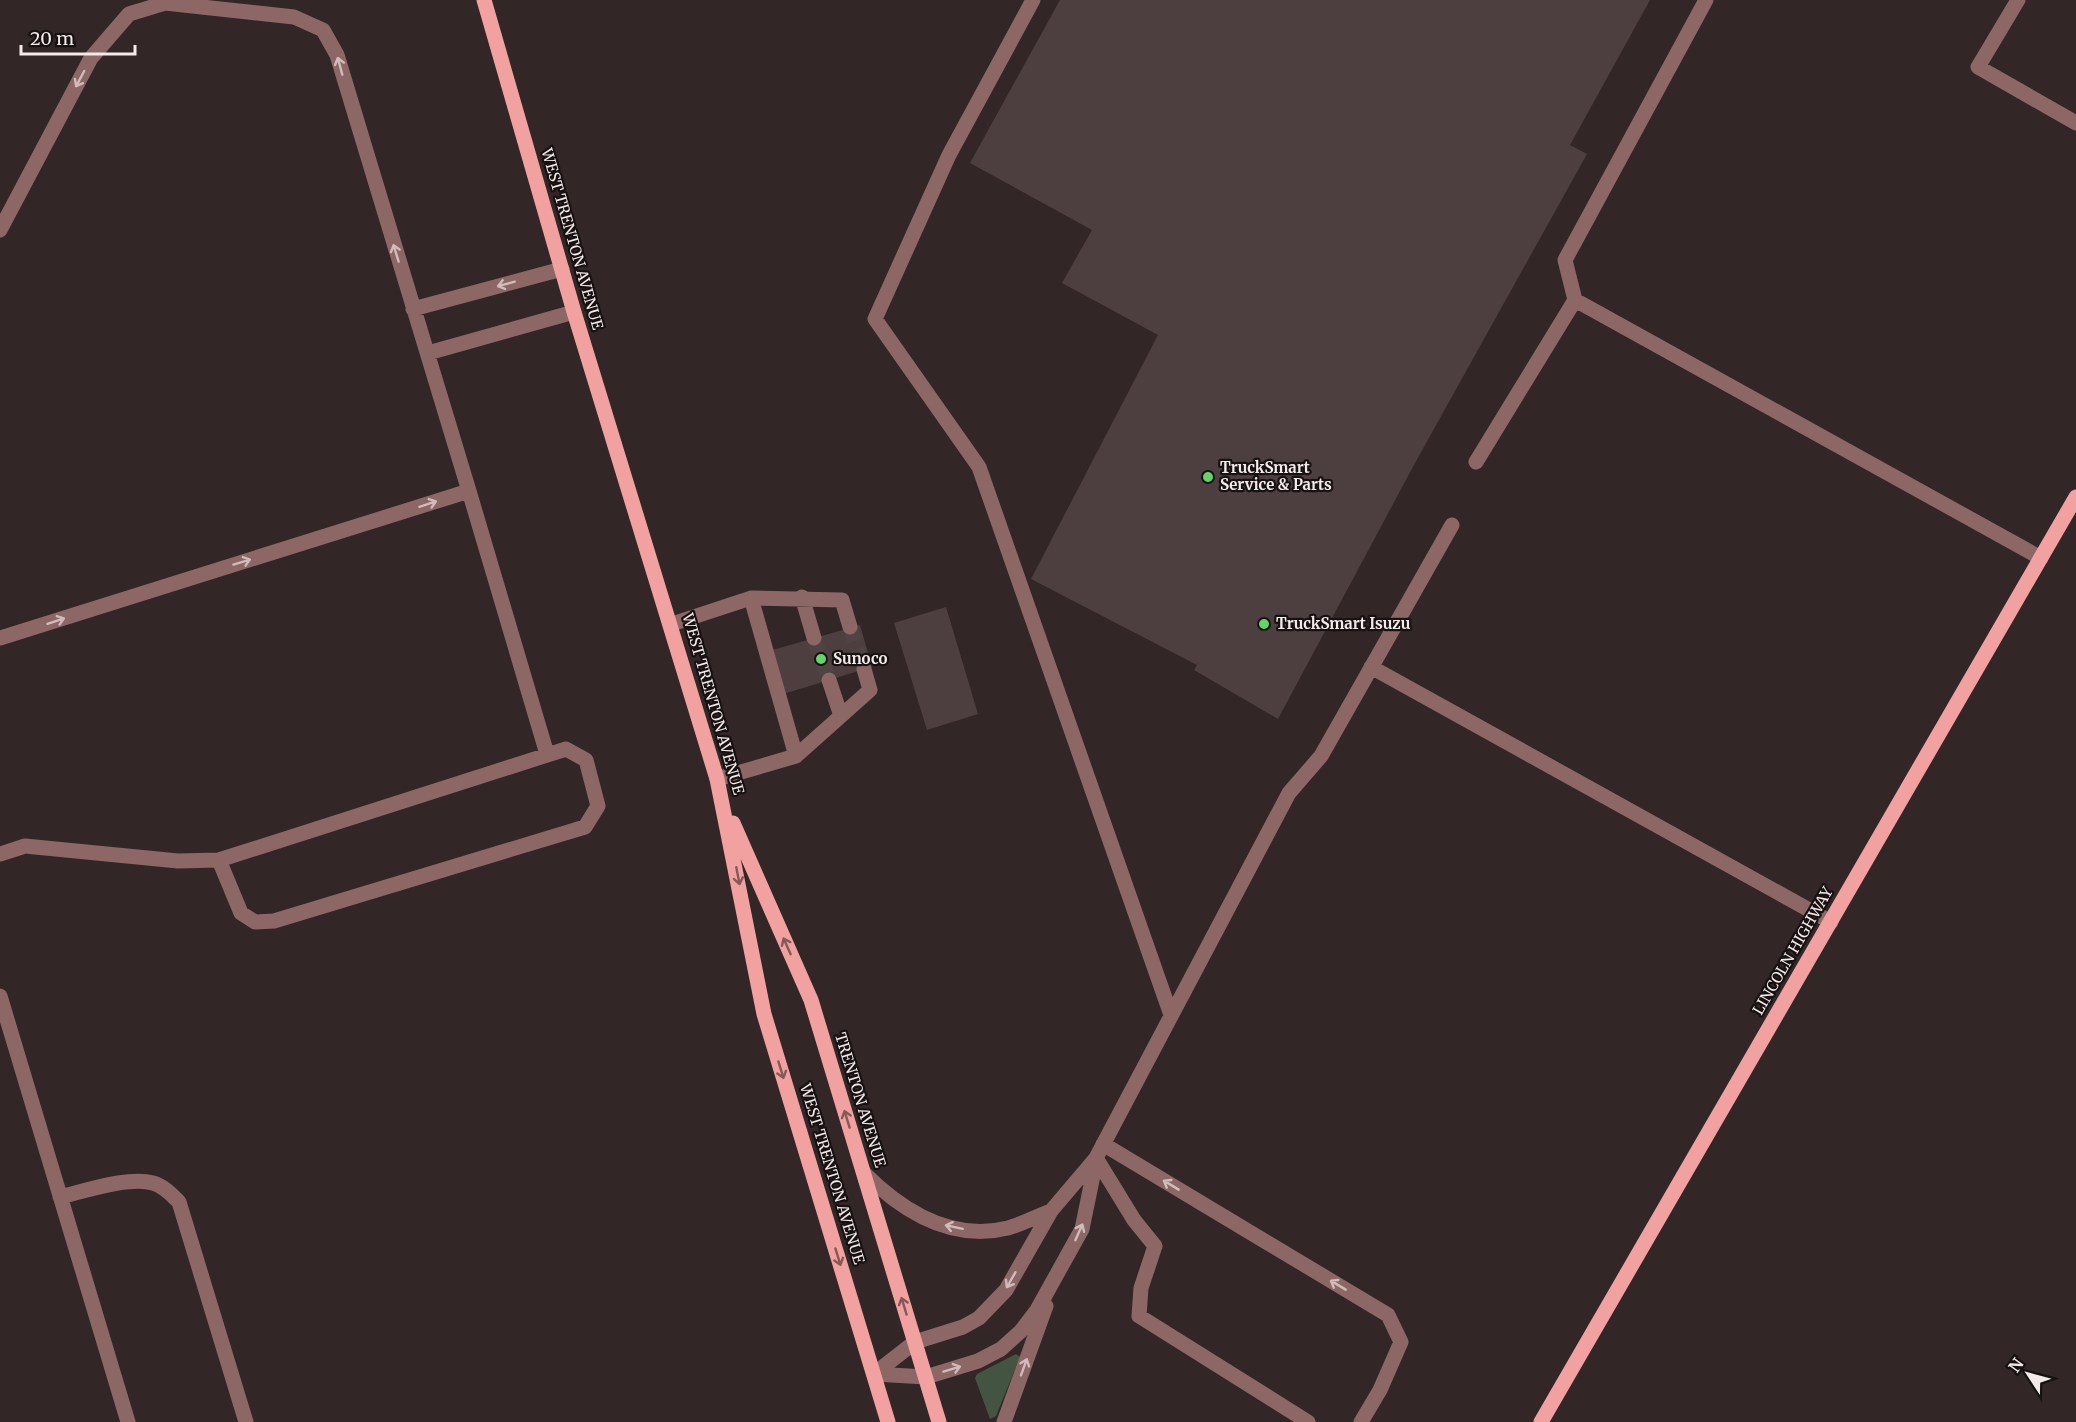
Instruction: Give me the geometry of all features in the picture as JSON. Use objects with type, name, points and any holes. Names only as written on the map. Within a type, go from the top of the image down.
[{"type":"main road","name":"WEST TRENTON AVENUE","points":[[484,0],[574,312],[672,624],[723,798],[764,1014],[888,1422]]},
{"type":"main road","name":"LINCOLN HIGHWAY","points":[[1541,1422],[2076,497]]},
{"type":"main road","name":"TRENTON AVENUE","points":[[723,798],[811,1000],[939,1422]]},
{"type":"street","points":[[1033,0],[949,155],[875,319],[979,467],[1172,1015]]},
{"type":"street","points":[[1476,462],[1575,300],[1565,260],[1706,0]]},
{"type":"street","points":[[2018,0],[1978,67],[2076,123]]},
{"type":"street","points":[[0,230],[91,58],[129,14],[165,3],[294,17],[323,30],[337,55],[547,754]]},
{"type":"street","points":[[413,309],[562,269]]},
{"type":"street","points":[[1575,300],[2041,558]]},
{"type":"street","points":[[428,353],[574,312]]},
{"type":"street","points":[[0,638],[469,491]]},
{"type":"street","points":[[874,1374],[915,1342],[963,1327],[979,1318],[994,1305],[1006,1290],[1050,1211],[1096,1158],[1289,793],[1321,756],[1452,525]]},
{"type":"street","points":[[672,624],[751,598],[802,597],[842,600],[850,627]]},
{"type":"street","points":[[802,597],[814,638]]},
{"type":"street","points":[[751,598],[796,756]]},
{"type":"street","points":[[1371,667],[1831,922]]},
{"type":"street","points":[[717,779],[796,756],[870,690],[864,669]]},
{"type":"street","points":[[829,680],[841,716]]},
{"type":"street","points":[[0,854],[25,846],[178,861],[219,860],[566,749],[586,760],[598,806],[585,827],[274,921],[255,922],[241,913],[219,860]]},
{"type":"street","points":[[0,996],[128,1422]]},
{"type":"street","points":[[1103,1144],[1389,1315],[1401,1342],[1380,1390],[1361,1422]]},
{"type":"street","points":[[874,1374],[926,1377],[978,1361],[1000,1349],[1021,1331],[1037,1310],[1082,1229],[1096,1158]]},
{"type":"street","points":[[1096,1158],[1134,1220],[1155,1246],[1141,1288],[1139,1316],[1308,1422]]},
{"type":"street","points":[[864,1173],[902,1207],[926,1220],[954,1228],[982,1231],[1008,1227],[1050,1211]]},
{"type":"street","points":[[60,1197],[128,1182],[152,1183],[166,1189],[180,1202],[246,1422]]},
{"type":"street","points":[[1004,1422],[1059,1269]]},
{"type":"green space","points":[[1016,1354],[1020,1357],[996,1416],[990,1419],[975,1378],[977,1374]]},
{"type":"building","points":[[1060,0],[1650,0],[1570,145],[1587,154],[1415,463],[1278,719],[1194,670],[1197,665],[1031,579],[1158,335],[1062,283],[1092,230],[970,163]]},
{"type":"building","points":[[946,607],[978,714],[927,730],[894,623]]},
{"type":"building","name":"Sunoco","points":[[860,625],[872,667],[783,694],[769,651]]},
{"type":"tunnel","points":[[850,627],[864,669]]},
{"type":"tunnel","points":[[814,638],[829,680]]},
{"type":"place","name":"TruckSmart Service & Parts","points":[[1208,477]]},
{"type":"place","name":"TruckSmart Isuzu","points":[[1264,624]]},
{"type":"place","name":"Sunoco","points":[[821,659]]}]
